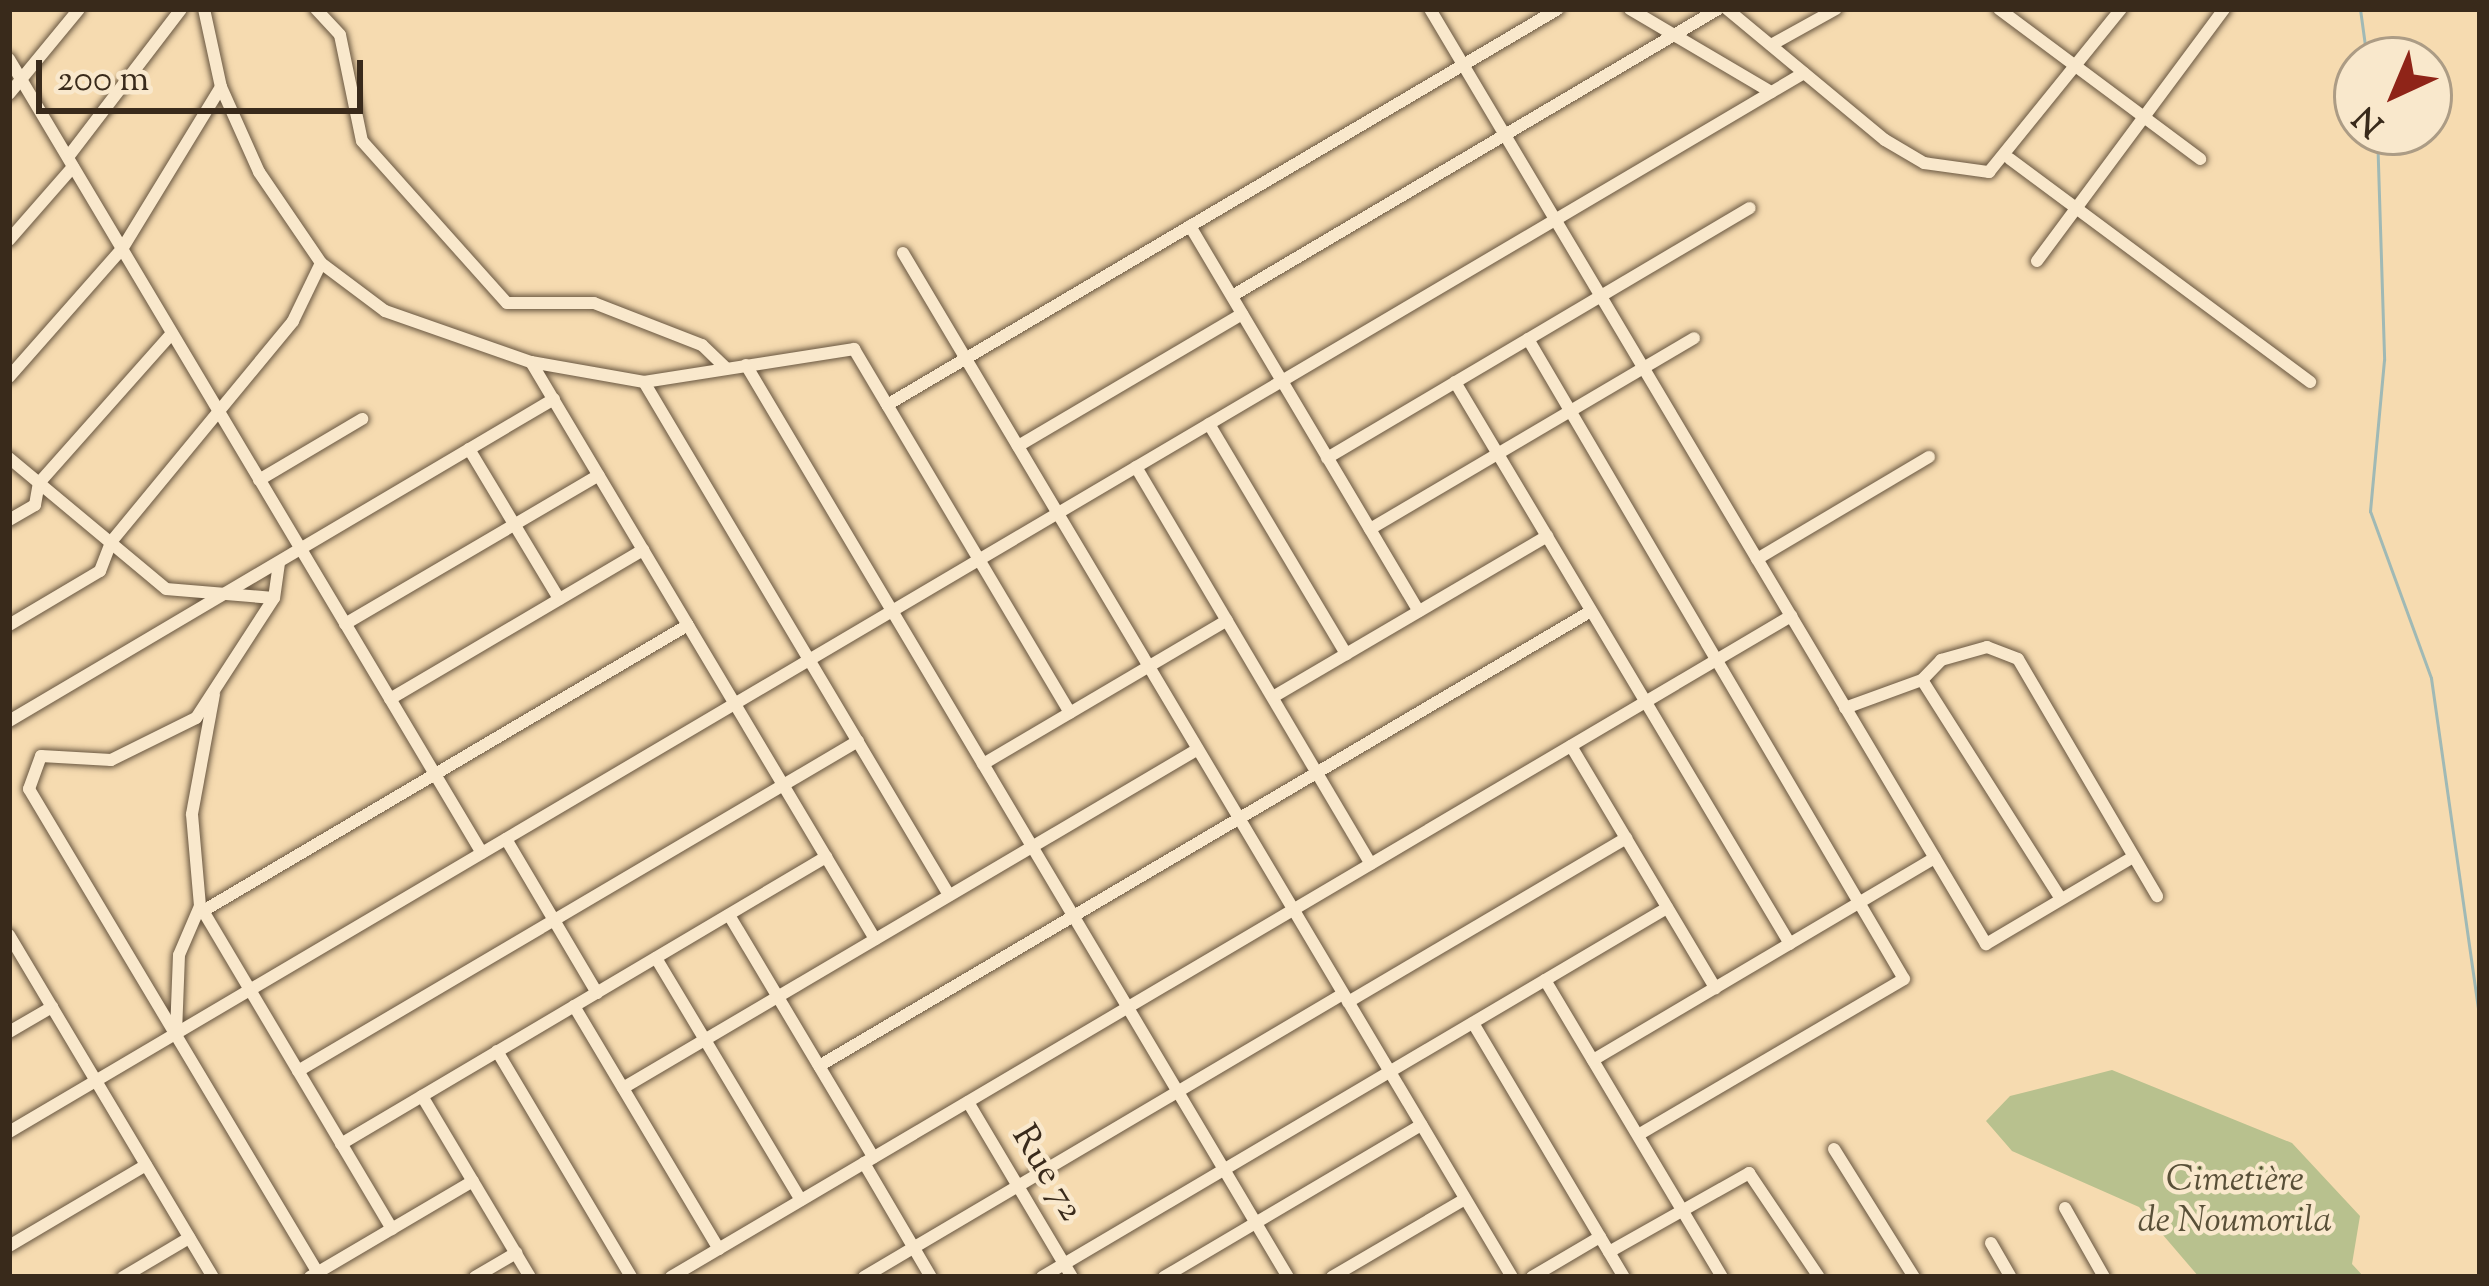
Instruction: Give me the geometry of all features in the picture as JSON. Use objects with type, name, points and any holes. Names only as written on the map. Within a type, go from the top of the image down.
[{"type":"street","points":[[9,94],[79,9]]},
{"type":"street","points":[[9,240],[181,9]]},
{"type":"street","points":[[204,9],[221,87],[259,172],[321,263],[385,310],[531,362],[644,382],[854,349],[1070,712]]},
{"type":"street","points":[[316,9],[340,35],[362,141],[507,303],[594,303],[702,345],[726,368]]},
{"type":"street","points":[[1430,9],[1986,944],[2133,856]]},
{"type":"street","points":[[887,405],[1558,9]]},
{"type":"street","points":[[1630,9],[1772,92]]},
{"type":"street","points":[[1232,296],[1723,9],[1924,163],[1989,172],[2010,159],[2121,9]]},
{"type":"street","points":[[1771,45],[1836,9]]},
{"type":"street","points":[[1999,9],[2200,159]]},
{"type":"street","points":[[2038,261],[2224,9]]},
{"type":"street","points":[[9,59],[482,853]]},
{"type":"street","points":[[9,1132],[1804,73]]},
{"type":"street","points":[[9,377],[122,249],[221,87]]},
{"type":"street","points":[[2010,159],[2310,382]]},
{"type":"street","points":[[1328,458],[1750,208]]},
{"type":"street","points":[[1190,226],[1419,611]]},
{"type":"street","points":[[903,254],[1509,1273],[1491,1277]]},
{"type":"street","points":[[9,625],[100,571],[111,542],[223,418],[321,263]]},
{"type":"street","points":[[1018,446],[1242,314]]},
{"type":"street","points":[[9,520],[35,505],[38,483],[172,333]]},
{"type":"street","points":[[1370,529],[1694,338]]},
{"type":"street","points":[[1528,339],[1902,970],[1898,985],[1637,1135]]},
{"type":"street","points":[[531,362],[875,939]]},
{"type":"street","points":[[746,365],[1288,1277]]},
{"type":"street","points":[[644,382],[950,895]]},
{"type":"street","points":[[1455,382],[1790,944]]},
{"type":"street","points":[[9,721],[554,399]]},
{"type":"street","points":[[260,480],[362,419]]},
{"type":"street","points":[[1209,424],[1346,654]]},
{"type":"street","points":[[469,448],[559,599]]},
{"type":"street","points":[[1756,559],[1929,457]]},
{"type":"street","points":[[9,458],[166,589],[211,601],[274,598]]},
{"type":"street","points":[[1136,467],[1372,864]]},
{"type":"street","points":[[345,624],[598,475]]},
{"type":"street","points":[[1273,698],[1546,536]]},
{"type":"street","points":[[390,699],[643,550]]},
{"type":"street","points":[[279,563],[274,598],[196,718],[164,738],[111,760],[41,756],[29,789],[314,1275],[473,1181]]},
{"type":"street","points":[[819,1066],[1591,611]]},
{"type":"street","points":[[671,1277],[687,1273],[868,1160],[1791,616]]},
{"type":"street","points":[[983,764],[1227,620]]},
{"type":"street","points":[[392,1229],[203,911],[688,625]]},
{"type":"street","points":[[1845,708],[1922,680],[1941,660],[2009,652],[2157,896]]},
{"type":"street","points":[[1922,680],[2061,899]]},
{"type":"street","points":[[176,1034],[179,956],[200,906],[192,814],[217,681]]},
{"type":"street","points":[[298,1071],[858,741]]},
{"type":"street","points":[[1570,746],[1715,988]]},
{"type":"street","points":[[623,1088],[1198,749]]},
{"type":"street","points":[[864,1277],[1625,838]]},
{"type":"street","points":[[506,839],[597,992]]},
{"type":"street","points":[[341,1144],[826,857]]},
{"type":"street","points":[[1593,1060],[1935,858]]},
{"type":"street","points":[[1042,1277],[1667,908]]},
{"type":"street","points":[[729,915],[819,1066],[931,1277]]},
{"type":"street","points":[[9,935],[212,1277]]},
{"type":"street","points":[[656,958],[801,1200]]},
{"type":"street","points":[[1545,980],[1722,1277]]},
{"type":"street","points":[[574,1006],[719,1249]]},
{"type":"street","points":[[9,1032],[52,1007]]},
{"type":"street","points":[[1473,1023],[1624,1277]]},
{"type":"street","points":[[497,1052],[631,1277]]},
{"type":"street","points":[[422,1096],[530,1277]]},
{"type":"street","name":"Rue 72","points":[[968,1102],[1072,1277]]},
{"type":"street","points":[[1164,1277],[1421,1125]]},
{"type":"street","points":[[1834,1149],[1914,1277]]},
{"type":"street","points":[[9,1246],[146,1165]]},
{"type":"street","points":[[1609,1252],[1750,1173],[1819,1277]]},
{"type":"street","points":[[1332,1277],[1465,1199]]},
{"type":"street","points":[[2065,1208],[2104,1277]]},
{"type":"street","points":[[1532,1277],[1600,1237]]},
{"type":"street","points":[[123,1277],[189,1238]]},
{"type":"street","points":[[1990,1244],[2011,1277]]},
{"type":"street","points":[[475,1277],[516,1253]]},
{"type":"green space","name":"Cimetière de Noumorila","points":[[2112,1070],[2292,1143],[2360,1216],[2352,1264],[2364,1277],[2199,1277],[2139,1207],[2012,1151],[1986,1121],[2010,1096]]},
{"type":"waterway","points":[[2360,9],[2364,36]]},
{"type":"waterway","points":[[2378,156],[2384,360],[2370,511],[2431,678],[2480,1022]]}]
